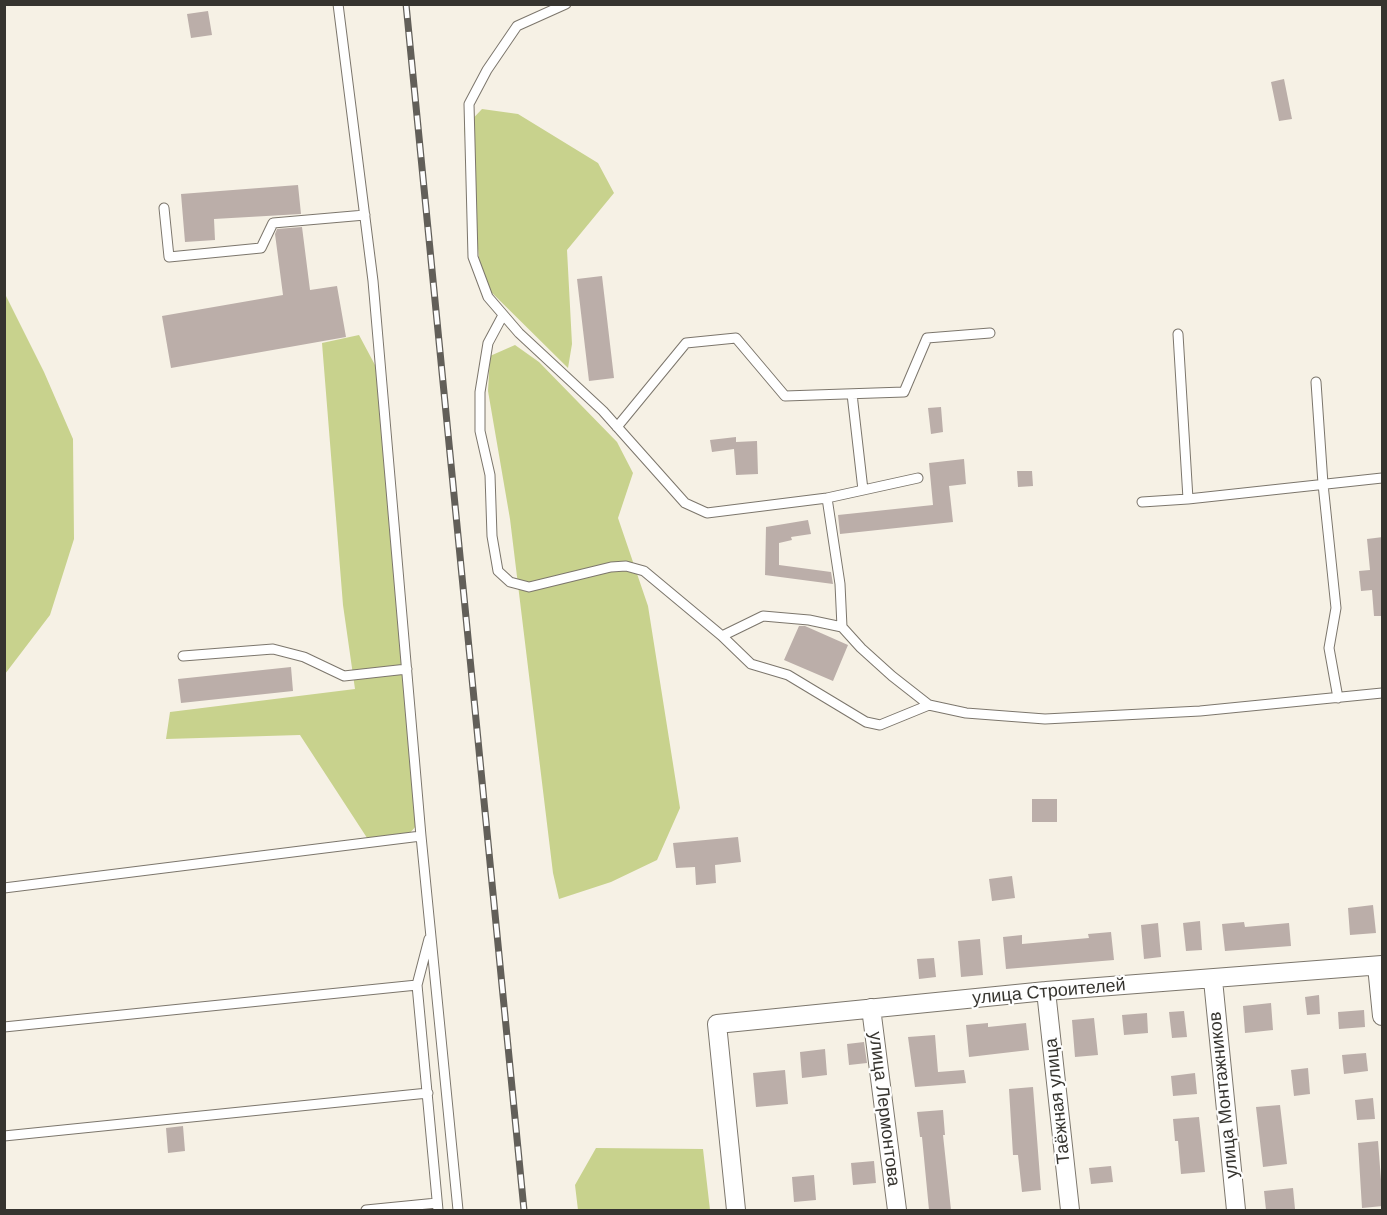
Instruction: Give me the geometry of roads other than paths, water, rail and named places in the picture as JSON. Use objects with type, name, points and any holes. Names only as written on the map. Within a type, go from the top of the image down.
[{"type":"street","name":"улица Строителей","points":[[736,1210],[717,1024],[1046,991],[1380,966]]},
{"type":"street","points":[[1380,966],[1383,1016]]},
{"type":"street","name":"улица Монтажников","points":[[1213,980],[1236,1210]]},
{"type":"street","name":"Таёжная улица","points":[[1046,991],[1070,1210]]},
{"type":"street","name":"улица Лермонтова","points":[[871,1008],[897,1210]]},
{"type":"lane","points":[[338,4],[365,214],[383,380],[421,836],[458,1210]]},
{"type":"lane","points":[[566,4],[517,26],[487,70],[469,104],[473,257],[488,297],[519,333],[603,411],[685,503],[707,513],[827,498],[918,478]]},
{"type":"lane","points":[[164,208],[169,257],[261,248],[273,223],[365,214]]},
{"type":"lane","points":[[503,315],[488,343],[480,392],[480,431],[490,475],[492,536],[498,571],[510,582],[529,587],[611,567],[626,566],[644,571],[722,636],[751,664],[788,675],[866,722],[880,725],[929,705]]},
{"type":"lane","points":[[617,427],[686,343],[736,338],[785,396],[852,394],[904,392],[927,338],[990,333]]},
{"type":"lane","points":[[1178,334],[1188,499]]},
{"type":"lane","points":[[1316,382],[1323,484],[1336,608],[1329,648],[1338,698]]},
{"type":"lane","points":[[852,394],[863,490]]},
{"type":"lane","points":[[1142,502],[1383,478]]},
{"type":"lane","points":[[827,498],[840,584],[842,627]]},
{"type":"lane","points":[[722,636],[763,615],[809,620],[842,627],[892,676],[929,705],[966,713],[1045,719],[1200,711],[1383,693]]},
{"type":"lane","points":[[183,656],[273,649],[304,657],[344,676],[407,669]]},
{"type":"lane","points":[[4,888],[421,836]]},
{"type":"lane","points":[[366,1210],[437,1207],[417,986],[431,931]]},
{"type":"lane","points":[[4,1027],[417,986]]},
{"type":"lane","points":[[4,1136],[428,1093]]},
{"type":"railway","points":[[406,4],[524,1210]]}]
